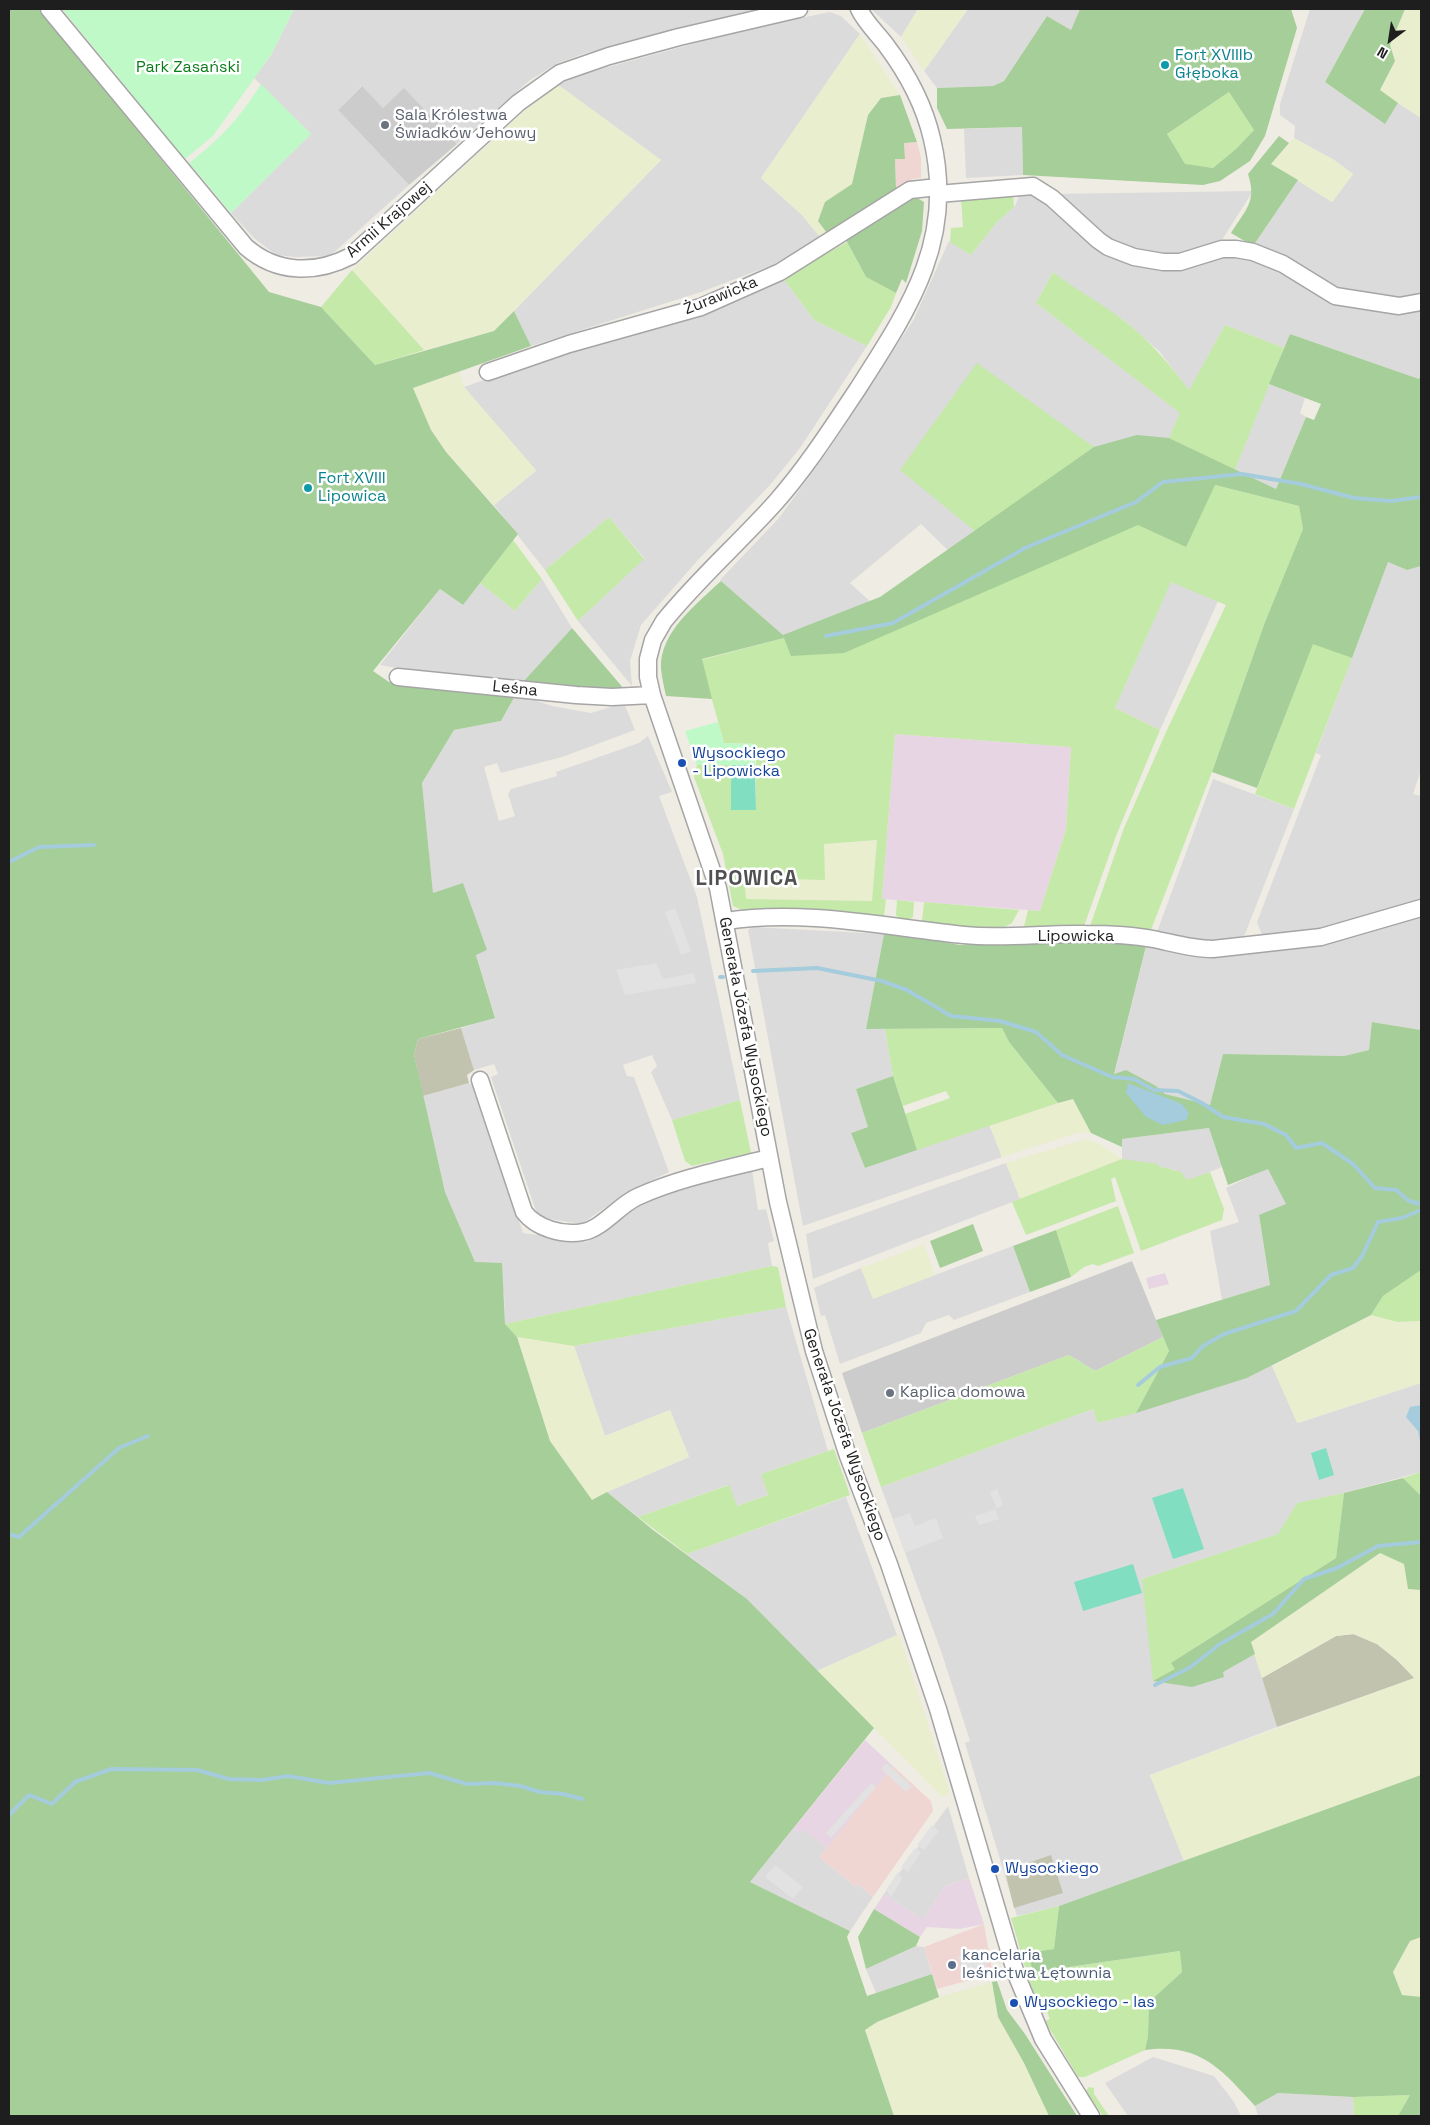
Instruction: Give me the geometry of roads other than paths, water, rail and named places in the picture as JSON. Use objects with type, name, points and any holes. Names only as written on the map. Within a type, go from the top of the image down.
[{"type":"street","name":"Armii Krajowej","points":[[49,9],[246,247],[270,263],[307,269],[334,264],[351,256],[518,103],[560,73],[587,63],[674,39],[799,9]]},
{"type":"street","name":"Generała Józefa Wysockiego","points":[[858,9],[898,62],[916,93],[933,139],[938,191],[938,214],[930,255],[922,280],[900,324],[800,472],[762,518],[664,621],[654,640],[648,659],[648,678],[652,695],[708,853],[726,921],[769,1158],[797,1289],[814,1351],[848,1456],[889,1564],[938,1709],[1016,1974],[1043,2039],[1091,2116]]},
{"type":"street","name":"Żurawicka","points":[[488,372],[569,344],[701,307],[780,272],[910,190],[938,191],[1033,186],[1052,198],[1098,240],[1108,247],[1134,257],[1163,262],[1180,262],[1222,248],[1236,249],[1253,252],[1283,264],[1335,296],[1399,306],[1421,302]]},
{"type":"street","name":"Leśna","points":[[398,677],[576,696],[632,697],[652,695]]},
{"type":"street","name":"Lipowicka","points":[[726,921],[744,918],[794,918],[993,937],[1085,934],[1151,938],[1213,950],[1321,936],[1421,908]]},
{"type":"street","points":[[480,1080],[524,1212],[538,1225],[551,1229],[573,1233],[584,1232],[637,1197],[681,1180],[769,1158]]},
{"type":"water","points":[[1128,1083],[1182,1104],[1189,1113],[1186,1120],[1163,1125],[1146,1117],[1126,1093]]},
{"type":"water","points":[[1421,1405],[1421,1445],[1418,1431],[1406,1417],[1410,1407]]},
{"type":"waterway","points":[[826,636],[893,623],[1025,548],[1136,502],[1163,482],[1242,474],[1301,484],[1354,498],[1391,501],[1421,497]]},
{"type":"waterway","points":[[9,862],[39,847],[94,845]]},
{"type":"waterway","points":[[753,971],[817,968],[882,981],[907,990],[951,1016],[1000,1021],[1036,1032],[1062,1055],[1112,1077],[1134,1079],[1154,1090],[1178,1091],[1202,1103],[1223,1117],[1264,1124],[1286,1135],[1296,1148],[1322,1143],[1353,1164],[1375,1188],[1396,1190],[1409,1201],[1421,1204]]},
{"type":"waterway","points":[[1138,1385],[1160,1367],[1192,1358],[1203,1346],[1224,1334],[1296,1311],[1331,1275],[1353,1268],[1362,1256],[1378,1222],[1402,1218],[1421,1210]]},
{"type":"waterway","points":[[9,1534],[19,1537],[119,1448],[148,1436]]},
{"type":"waterway","points":[[1155,1685],[1189,1668],[1220,1644],[1273,1614],[1304,1579],[1337,1568],[1378,1546],[1421,1542]]},
{"type":"waterway","points":[[9,1815],[29,1795],[52,1804],[75,1782],[111,1769],[197,1770],[229,1779],[262,1780],[288,1776],[329,1783],[429,1773],[467,1784],[495,1783],[520,1786],[540,1792],[563,1794],[582,1799]]},
{"type":"place","name":"Fort XVIIIb Głęboka","points":[[1165,65]]},
{"type":"place","name":"Sala Królestwa Świadków Jehowy","points":[[385,125]]},
{"type":"place","name":"Fort XVIII Lipowica","points":[[308,488]]},
{"type":"place","name":"Wysockiego - Lipowicka","points":[[682,763]]},
{"type":"place","name":"Kaplica domowa","points":[[890,1393]]},
{"type":"place","name":"Wysockiego","points":[[995,1869]]},
{"type":"place","name":"kancelaria leśnictwa Łętownia","points":[[952,1965]]},
{"type":"place","name":"Wysockiego - las","points":[[1014,2003]]},
{"type":"district","name":"LIPOWICA","points":[[747,879]]},
{"type":"park label","name":"Park Zasański","points":[[188,68]]}]
